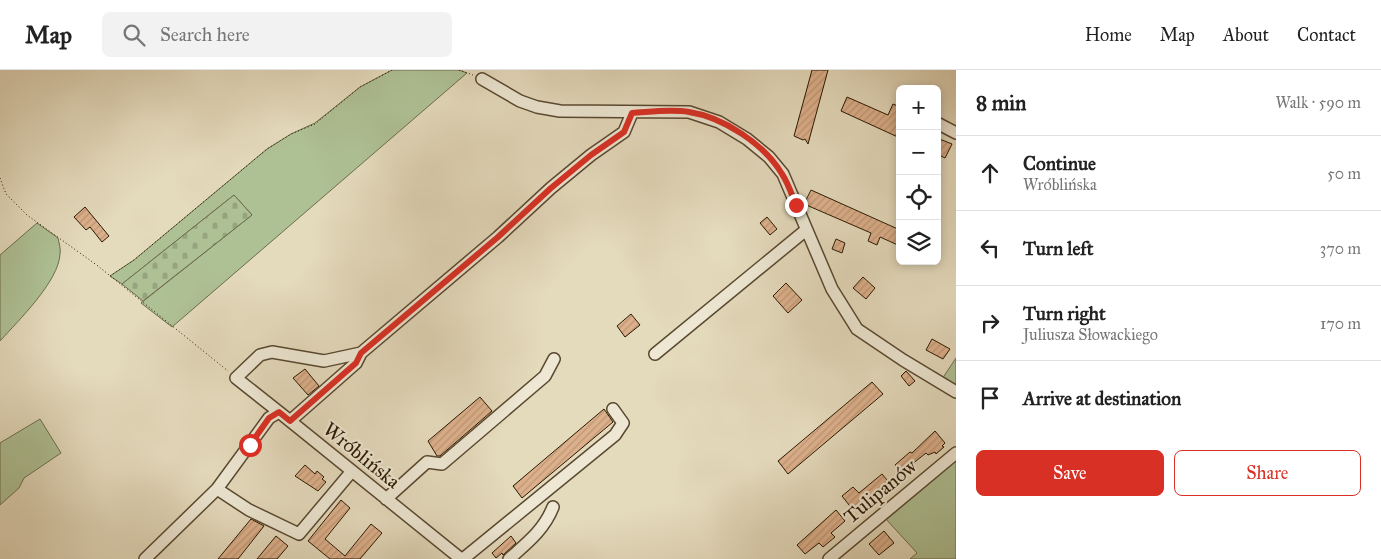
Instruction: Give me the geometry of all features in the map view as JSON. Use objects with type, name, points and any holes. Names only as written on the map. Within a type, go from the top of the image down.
[{"type":"street","points":[[482,79],[520,101],[536,107],[560,111],[688,112],[719,122],[747,138],[770,157],[783,174],[832,289],[857,329],[956,392]]},
{"type":"street","points":[[290,421],[356,363],[361,353],[498,237],[551,188],[591,155],[624,132],[632,113]]},
{"type":"street","points":[[941,125],[956,133]]},
{"type":"street","points":[[655,354],[806,230]]},
{"type":"street","points":[[236,378],[260,355],[272,352],[312,360],[342,358],[361,353]]},
{"type":"street","points":[[342,358],[343,375]]},
{"type":"street","points":[[386,499],[427,462],[442,464],[545,376],[554,358]]},
{"type":"street","name":"Wróblińska","points":[[236,378],[462,559]]},
{"type":"street","points":[[462,559],[615,435],[623,423],[613,408]]},
{"type":"street","points":[[145,559],[217,489],[269,418],[279,412]]},
{"type":"street","name":"Tulipanów","points":[[829,559],[956,453]]},
{"type":"street","points":[[217,489],[249,510],[299,534],[352,471]]},
{"type":"street","points":[[509,559],[538,534],[547,522],[554,507]]},
{"type":"path","points":[[110,276],[134,260],[266,149],[291,134],[315,124],[360,87],[392,70]]},
{"type":"path","points":[[459,70],[482,79]]},
{"type":"path","points":[[0,178],[2,186],[14,204],[110,276],[236,378]]},
{"type":"green space","points":[[392,70],[459,70],[467,73],[172,327],[141,303],[252,215],[234,195],[122,284],[110,276],[134,260],[267,149],[291,134],[315,123],[360,87]]},
{"type":"green space","points":[[234,195],[252,215],[143,301],[122,284]]},
{"type":"green space","points":[[37,223],[58,238],[60,252],[58,265],[53,276],[27,312],[0,341],[0,255]]},
{"type":"green space","points":[[956,358],[956,392],[940,382]]},
{"type":"green space","points":[[40,419],[61,453],[24,478],[19,488],[0,505],[0,443]]},
{"type":"green space","points":[[956,453],[956,559],[910,559],[917,553],[885,518]]},
{"type":"building","points":[[812,70],[828,70],[808,144],[805,139],[794,136]]},
{"type":"building","points":[[847,97],[888,115],[893,104],[896,105],[896,136],[841,111]]},
{"type":"building","points":[[941,140],[952,144],[945,158],[941,156]]},
{"type":"building","points":[[811,190],[896,228],[896,244],[880,237],[877,245],[868,241],[871,233],[804,204]]},
{"type":"building","points":[[85,207],[109,236],[102,242],[90,227],[86,230],[74,217]]},
{"type":"building","points":[[767,217],[777,229],[770,235],[760,223]]},
{"type":"building","points":[[836,239],[845,243],[842,253],[832,249]]},
{"type":"building","points":[[863,277],[875,288],[866,299],[853,288]]},
{"type":"building","points":[[786,283],[802,300],[788,313],[773,296]]},
{"type":"building","points":[[631,314],[640,325],[625,337],[617,326]]},
{"type":"building","points":[[932,339],[950,349],[943,359],[926,350]]},
{"type":"building","points":[[305,369],[319,386],[308,395],[293,378]]},
{"type":"building","points":[[906,371],[915,381],[909,386],[901,376]]},
{"type":"building","points":[[872,382],[883,394],[788,474],[778,461]]},
{"type":"building","points":[[480,397],[492,411],[440,456],[437,456],[428,441]]},
{"type":"building","points":[[604,409],[613,422],[522,498],[513,486]]},
{"type":"building","points":[[935,431],[945,443],[942,446],[944,447],[936,454],[935,452],[928,455],[926,453],[901,473],[895,465],[910,452],[912,453]]},
{"type":"building","points":[[305,465],[315,474],[317,471],[324,477],[322,479],[326,482],[318,491],[295,476]]},
{"type":"building","points":[[882,474],[893,487],[879,499],[874,493],[853,510],[842,496],[853,487],[859,493]]},
{"type":"building","points":[[341,500],[350,508],[325,539],[345,556],[371,524],[382,533],[360,559],[330,559],[308,541]]},
{"type":"building","points":[[836,510],[845,521],[831,533],[835,537],[823,547],[819,543],[805,554],[797,545]]},
{"type":"building","points":[[251,519],[264,526],[238,559],[218,559]]},
{"type":"building","points":[[884,531],[894,543],[879,555],[869,544]]},
{"type":"building","points":[[276,536],[288,546],[277,559],[257,559]]},
{"type":"building","points":[[511,536],[516,543],[503,555],[502,553],[496,558],[492,553]]},
{"type":"route","points":[[250,445],[269,418],[279,412],[290,421],[302,408],[356,363],[361,353],[498,237],[551,188],[591,155],[624,132],[632,113],[688,112],[703,115],[719,122],[747,138],[770,157],[783,174],[796,205]]}]
